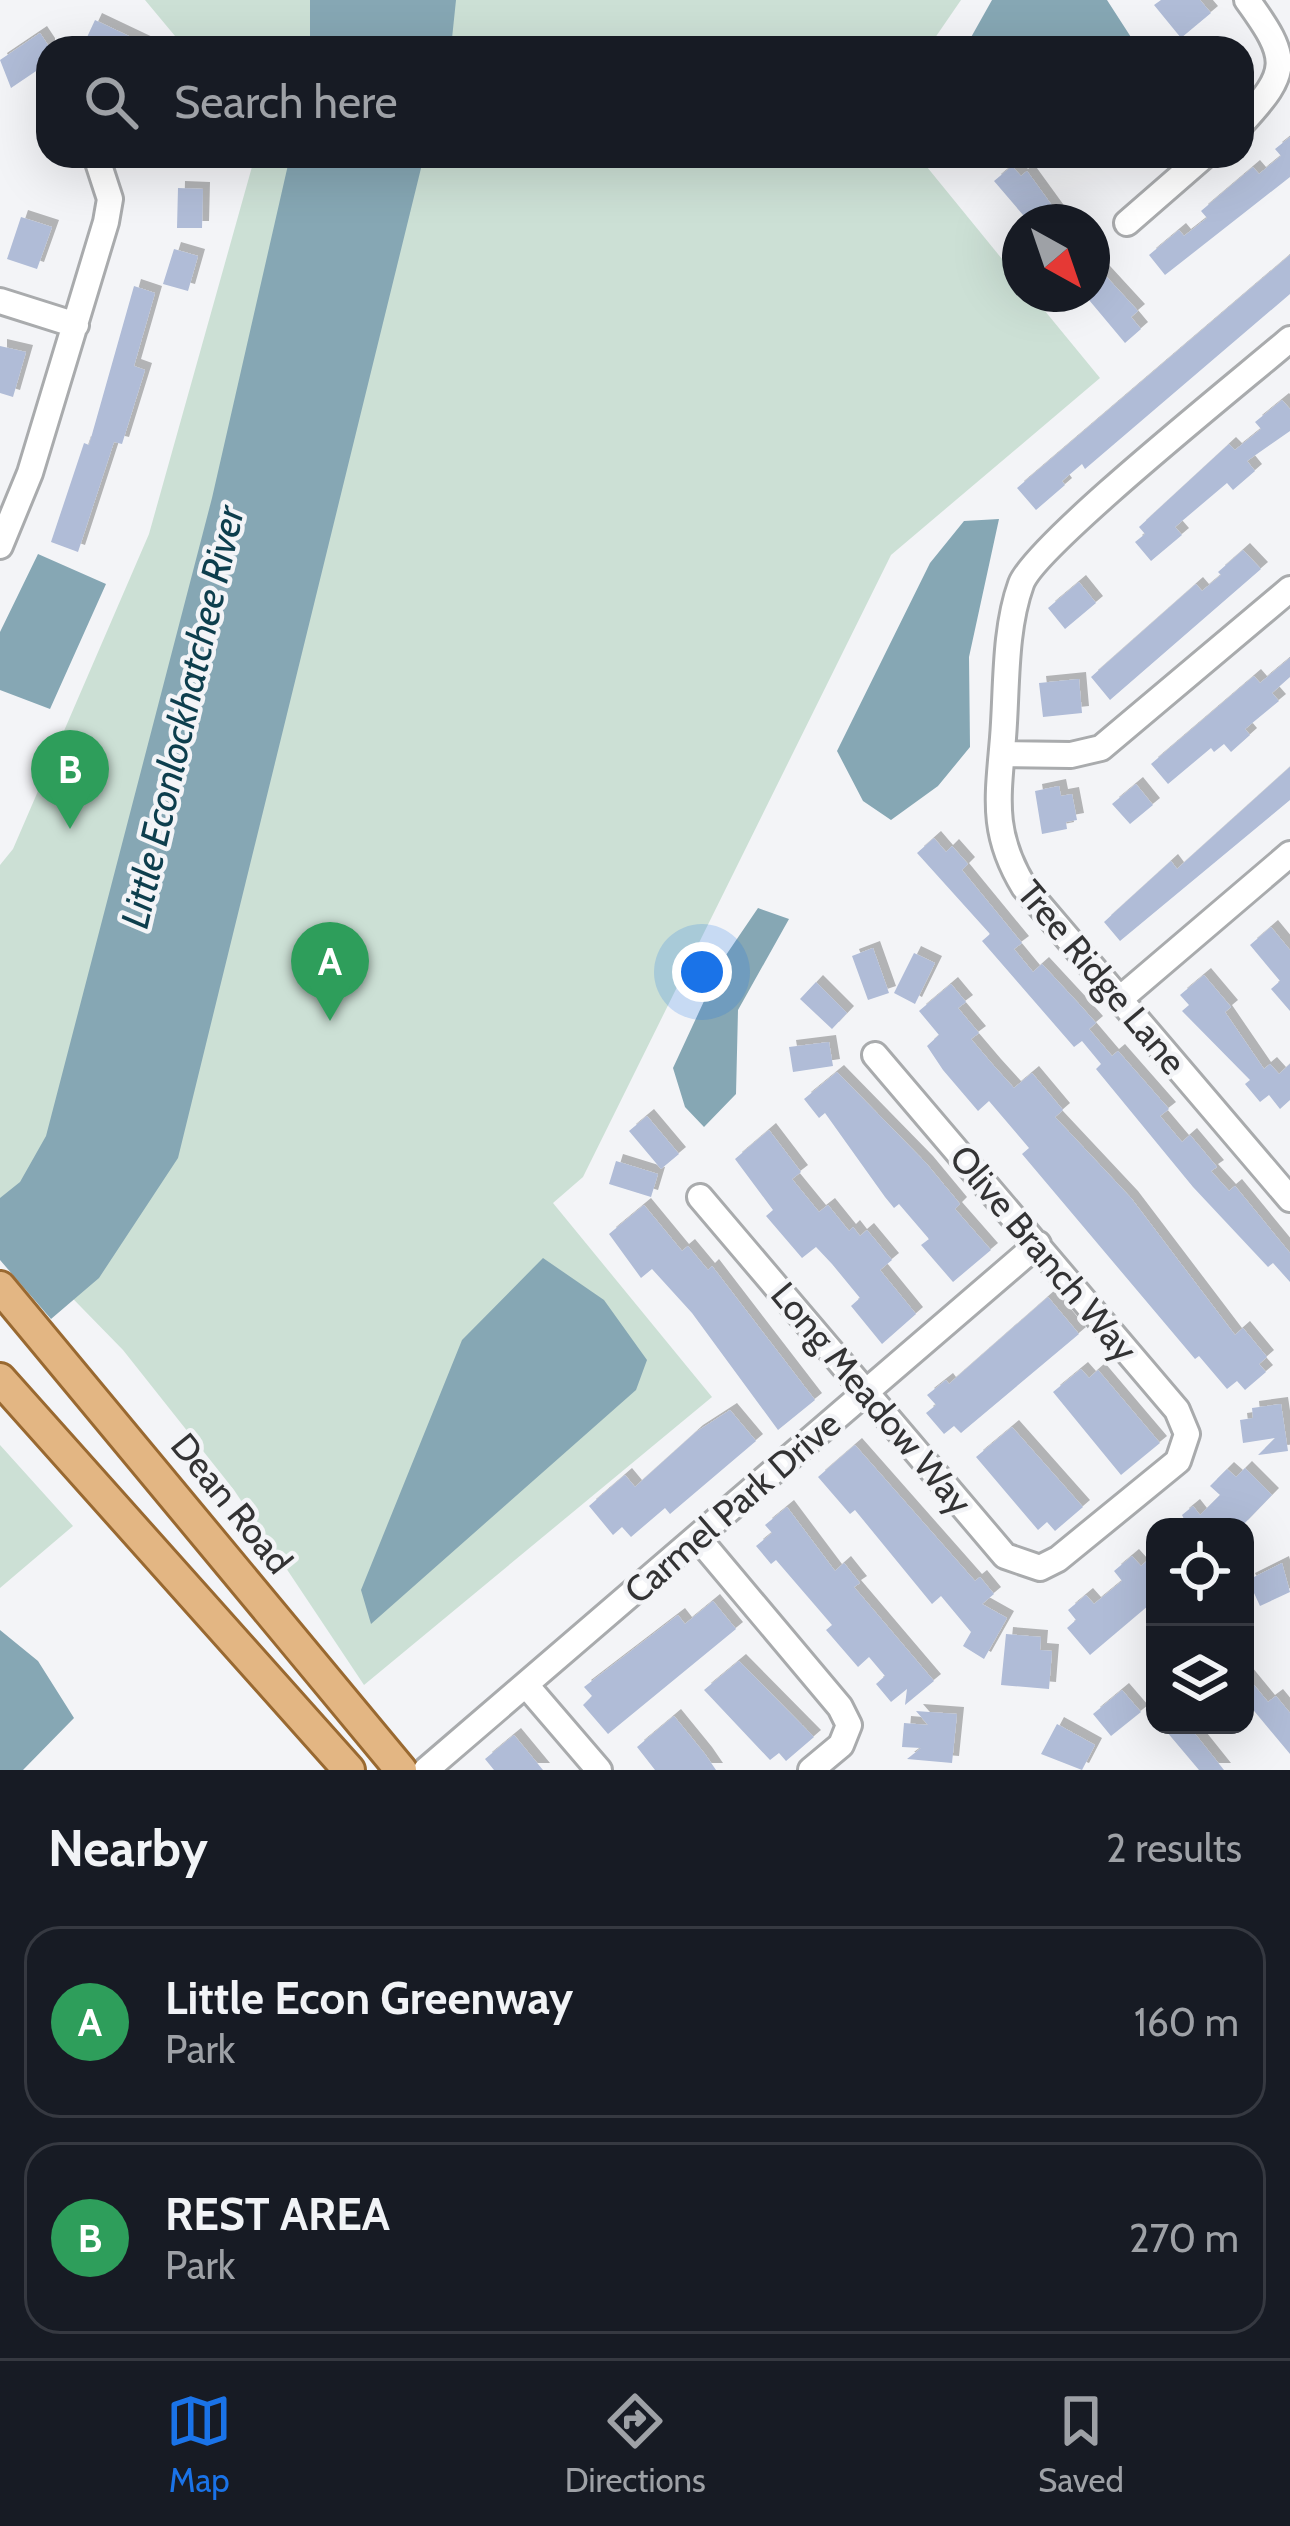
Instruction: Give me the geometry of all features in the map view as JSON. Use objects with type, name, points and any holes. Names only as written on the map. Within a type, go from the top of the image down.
[{"type":"main road","name":"Dean Road","points":[[0,1287],[401,1770]]},
{"type":"main road","points":[[9,1390],[349,1770]]},
{"type":"street","points":[[1246,0],[1280,40],[1288,64],[1286,81],[1254,113]]},
{"type":"street","points":[[0,546],[31,473],[110,199],[100,168]]},
{"type":"street","points":[[1127,223],[1190,168]]},
{"type":"street","points":[[0,301],[76,325]]},
{"type":"street","name":"Tree Ridge Lane","points":[[1290,339],[1060,539],[1022,579],[1013,614],[997,817],[1004,856],[1024,887],[1290,1199]]},
{"type":"street","points":[[1002,754],[1071,755],[1101,748],[1290,589]]},
{"type":"street","points":[[1120,999],[1281,862],[1290,891]]},
{"type":"street","name":"Olive Branch Way","points":[[875,1054],[1177,1410],[1187,1434],[1178,1461],[1058,1559]]},
{"type":"street","name":"Long Meadow Way","points":[[700,1197],[868,1389],[1005,1556],[1040,1568],[1058,1559]]},
{"type":"street","name":"Carmel Park Drive","points":[[426,1770],[1038,1244]]},
{"type":"street","points":[[698,1538],[840,1707],[849,1725],[841,1745],[811,1770]]},
{"type":"street","points":[[526,1685],[599,1770]]},
{"type":"green space","points":[[145,0],[961,0],[936,36],[175,36]]},
{"type":"green space","points":[[252,168],[928,168],[1002,259],[1002,312],[1046,312],[1100,378],[891,555],[583,1177],[553,1203],[712,1397],[364,1685],[234,1490],[123,1350],[0,1224],[0,865],[13,849],[149,534]]},
{"type":"green space","points":[[0,1445],[73,1526],[0,1588]]},
{"type":"water","points":[[310,0],[456,0],[452,36],[310,36]]},
{"type":"water","points":[[992,0],[1107,0],[1130,36],[972,36]]},
{"type":"water","name":"Little Econlockhatchee River","points":[[287,168],[421,168],[178,1158],[99,1278],[51,1319],[0,1260],[0,1198],[20,1182],[46,1136],[212,498]]},
{"type":"water","points":[[999,519],[969,657],[970,747],[938,786],[891,820],[863,801],[837,751],[930,563],[964,521]]},
{"type":"water","points":[[38,554],[106,584],[50,709],[0,690],[0,632]]},
{"type":"water","points":[[758,908],[789,919],[738,1010],[736,1094],[704,1127],[685,1107],[673,1068],[724,958]]},
{"type":"water","points":[[543,1258],[604,1300],[647,1360],[636,1390],[371,1624],[361,1590],[462,1340]]},
{"type":"water","points":[[0,1630],[38,1661],[74,1718],[23,1770],[0,1770]]},
{"type":"building","points":[[1161,0],[1200,0],[1211,13],[1179,36],[1154,5]]},
{"type":"building","points":[[95,20],[129,36],[88,36]]},
{"type":"building","points":[[40,33],[42,36],[36,36],[36,71],[11,88],[0,60]]},
{"type":"building","points":[[1290,137],[1290,177],[1165,275],[1149,255],[1179,230],[1184,236],[1207,218],[1201,211],[1252,168],[1259,174],[1281,156],[1275,149]]},
{"type":"building","points":[[1010,168],[1021,176],[1027,171],[1051,204],[1014,204],[994,181]]},
{"type":"building","points":[[178,188],[203,189],[202,228],[177,228]]},
{"type":"building","points":[[21,217],[52,227],[37,269],[7,259]]},
{"type":"building","points":[[174,249],[198,256],[188,291],[163,284]]},
{"type":"building","points":[[1290,255],[1290,294],[1085,469],[1082,464],[1062,481],[1065,485],[1036,510],[1017,488]]},
{"type":"building","points":[[1110,281],[1138,311],[1131,317],[1141,329],[1125,343],[1099,312],[1110,312]]},
{"type":"building","points":[[134,286],[155,293],[134,366],[145,370],[122,444],[114,442],[78,552],[51,542],[84,443],[89,445]]},
{"type":"building","points":[[0,346],[26,352],[13,397],[0,393]]},
{"type":"building","points":[[1282,400],[1290,409],[1290,431],[1247,461],[1255,471],[1233,490],[1227,483],[1175,527],[1182,535],[1151,561],[1135,542],[1145,534],[1139,527],[1229,444],[1235,450],[1261,429],[1255,422]]},
{"type":"building","points":[[1243,550],[1261,569],[1110,700],[1091,677],[1196,584],[1202,591]]},
{"type":"building","points":[[1079,582],[1096,603],[1065,629],[1048,608]]},
{"type":"building","points":[[1290,658],[1290,677],[1272,693],[1279,701],[1245,729],[1250,735],[1231,752],[1224,744],[1214,752],[1211,748],[1168,784],[1151,764],[1254,676],[1260,683]]},
{"type":"building","points":[[1079,679],[1082,713],[1043,717],[1039,683]]},
{"type":"building","points":[[1290,767],[1290,800],[1120,941],[1104,922],[1171,861],[1177,869]]},
{"type":"building","points":[[1136,784],[1153,805],[1130,824],[1112,804]]},
{"type":"building","points":[[1059,786],[1061,796],[1072,794],[1077,820],[1066,822],[1067,829],[1042,834],[1035,791]]},
{"type":"building","points":[[934,838],[946,852],[952,846],[968,864],[962,870],[1022,943],[1014,949],[1033,972],[1042,964],[1080,1005],[1096,1023],[1089,1029],[1112,1056],[1118,1051],[1169,1109],[1160,1116],[1182,1142],[1190,1135],[1217,1167],[1211,1171],[1229,1191],[1235,1186],[1290,1253],[1290,1282],[1273,1263],[1268,1267],[1193,1187],[1096,1069],[1101,1064],[1082,1041],[1074,1047],[982,941],[990,934],[917,853]]},
{"type":"building","points":[[1271,927],[1290,950],[1290,1011],[1271,989],[1280,981],[1250,945]]},
{"type":"building","points":[[873,948],[889,993],[868,1000],[852,956]]},
{"type":"building","points":[[914,953],[935,963],[915,1004],[894,993]]},
{"type":"building","points":[[1204,975],[1231,1007],[1225,1012],[1264,1069],[1270,1064],[1279,1074],[1290,1064],[1290,1100],[1280,1109],[1269,1095],[1260,1102],[1245,1084],[1250,1080],[1182,1011],[1189,1005],[1180,995]]},
{"type":"building","points":[[816,982],[847,1013],[832,1029],[800,999]]},
{"type":"building","points":[[951,984],[966,1002],[958,1008],[979,1033],[971,1039],[1014,1088],[1032,1073],[1063,1110],[1055,1117],[1131,1198],[1235,1335],[1243,1328],[1267,1357],[1259,1364],[1266,1372],[1245,1390],[1237,1381],[1227,1389],[1199,1356],[1195,1359],[1022,1154],[1029,1148],[989,1101],[978,1111],[943,1070],[927,1046],[939,1035],[919,1011]]},
{"type":"building","points":[[829,1042],[833,1066],[793,1072],[789,1047]]},
{"type":"building","points":[[837,1072],[926,1163],[960,1204],[955,1209],[991,1250],[953,1282],[921,1245],[929,1239],[899,1204],[894,1208],[825,1113],[819,1118],[804,1099]]},
{"type":"building","points":[[647,1116],[679,1154],[661,1169],[629,1131]]},
{"type":"building","points":[[769,1130],[801,1172],[792,1179],[819,1212],[828,1205],[849,1231],[853,1227],[860,1236],[867,1230],[892,1260],[880,1270],[916,1314],[882,1344],[851,1306],[860,1298],[816,1247],[802,1258],[766,1216],[773,1210],[735,1159]]},
{"type":"building","points":[[616,1161],[658,1174],[651,1197],[609,1184]]},
{"type":"building","points":[[644,1205],[682,1251],[688,1246],[708,1270],[712,1266],[815,1400],[778,1430],[692,1313],[652,1269],[641,1278],[609,1234]]},
{"type":"building","points":[[1048,1297],[1079,1334],[961,1433],[954,1426],[944,1434],[926,1413],[936,1405],[927,1395],[946,1380],[949,1384]]},
{"type":"building","points":[[1081,1369],[1089,1378],[1098,1370],[1160,1443],[1121,1475],[1053,1392]]},
{"type":"building","points":[[1281,1404],[1288,1451],[1258,1455],[1275,1438],[1243,1443],[1240,1420],[1253,1418],[1252,1408]]},
{"type":"building","points":[[730,1410],[756,1441],[670,1514],[665,1508],[631,1537],[622,1527],[613,1535],[589,1506],[625,1475],[635,1487],[696,1432]]},
{"type":"building","points":[[1012,1427],[1083,1507],[1055,1531],[1047,1522],[1038,1530],[976,1457]]},
{"type":"building","points":[[855,1445],[975,1581],[980,1577],[994,1594],[982,1604],[1007,1618],[984,1659],[963,1646],[971,1632],[941,1596],[932,1604],[855,1510],[850,1514],[818,1477]]},
{"type":"building","points":[[1245,1468],[1272,1495],[1250,1518],[1184,1518],[1193,1506],[1200,1515],[1220,1495],[1210,1486],[1227,1469],[1236,1477]]},
{"type":"building","points":[[787,1507],[835,1571],[844,1563],[860,1583],[854,1587],[934,1681],[905,1705],[907,1689],[891,1702],[876,1684],[885,1676],[869,1657],[858,1667],[826,1630],[832,1625],[776,1560],[771,1564],[756,1546],[772,1533],[765,1525]]},
{"type":"building","points":[[1132,1556],[1141,1566],[1146,1562],[1146,1608],[1090,1655],[1067,1628],[1076,1620],[1068,1610],[1086,1595],[1094,1604],[1122,1581],[1114,1571]]},
{"type":"building","points":[[1282,1563],[1290,1592],[1260,1606],[1254,1577]]},
{"type":"building","points":[[713,1601],[736,1629],[608,1734],[583,1705],[592,1696],[584,1687],[678,1615],[685,1624]]},
{"type":"building","points":[[1006,1634],[1041,1637],[1040,1650],[1052,1651],[1049,1689],[1001,1685]]},
{"type":"building","points":[[739,1661],[814,1737],[786,1761],[779,1753],[770,1760],[704,1690]]},
{"type":"building","points":[[1254,1685],[1268,1702],[1276,1696],[1290,1713],[1290,1754],[1254,1711]]},
{"type":"building","points":[[1122,1690],[1141,1712],[1111,1736],[1093,1714]]},
{"type":"building","points":[[916,1711],[957,1714],[952,1763],[907,1759],[921,1748],[902,1747],[904,1723],[928,1725]]},
{"type":"building","points":[[674,1716],[716,1770],[655,1770],[637,1747]]},
{"type":"building","points":[[1057,1724],[1095,1745],[1082,1770],[1041,1754]]},
{"type":"building","points":[[1169,1734],[1195,1734],[1224,1770],[1199,1770]]},
{"type":"building","points":[[514,1735],[543,1770],[494,1770],[485,1759]]},
{"type":"place","name":"REST AREA","points":[[70,829]]},
{"type":"place","name":"Little Econ Greenway","points":[[330,1021]]}]
